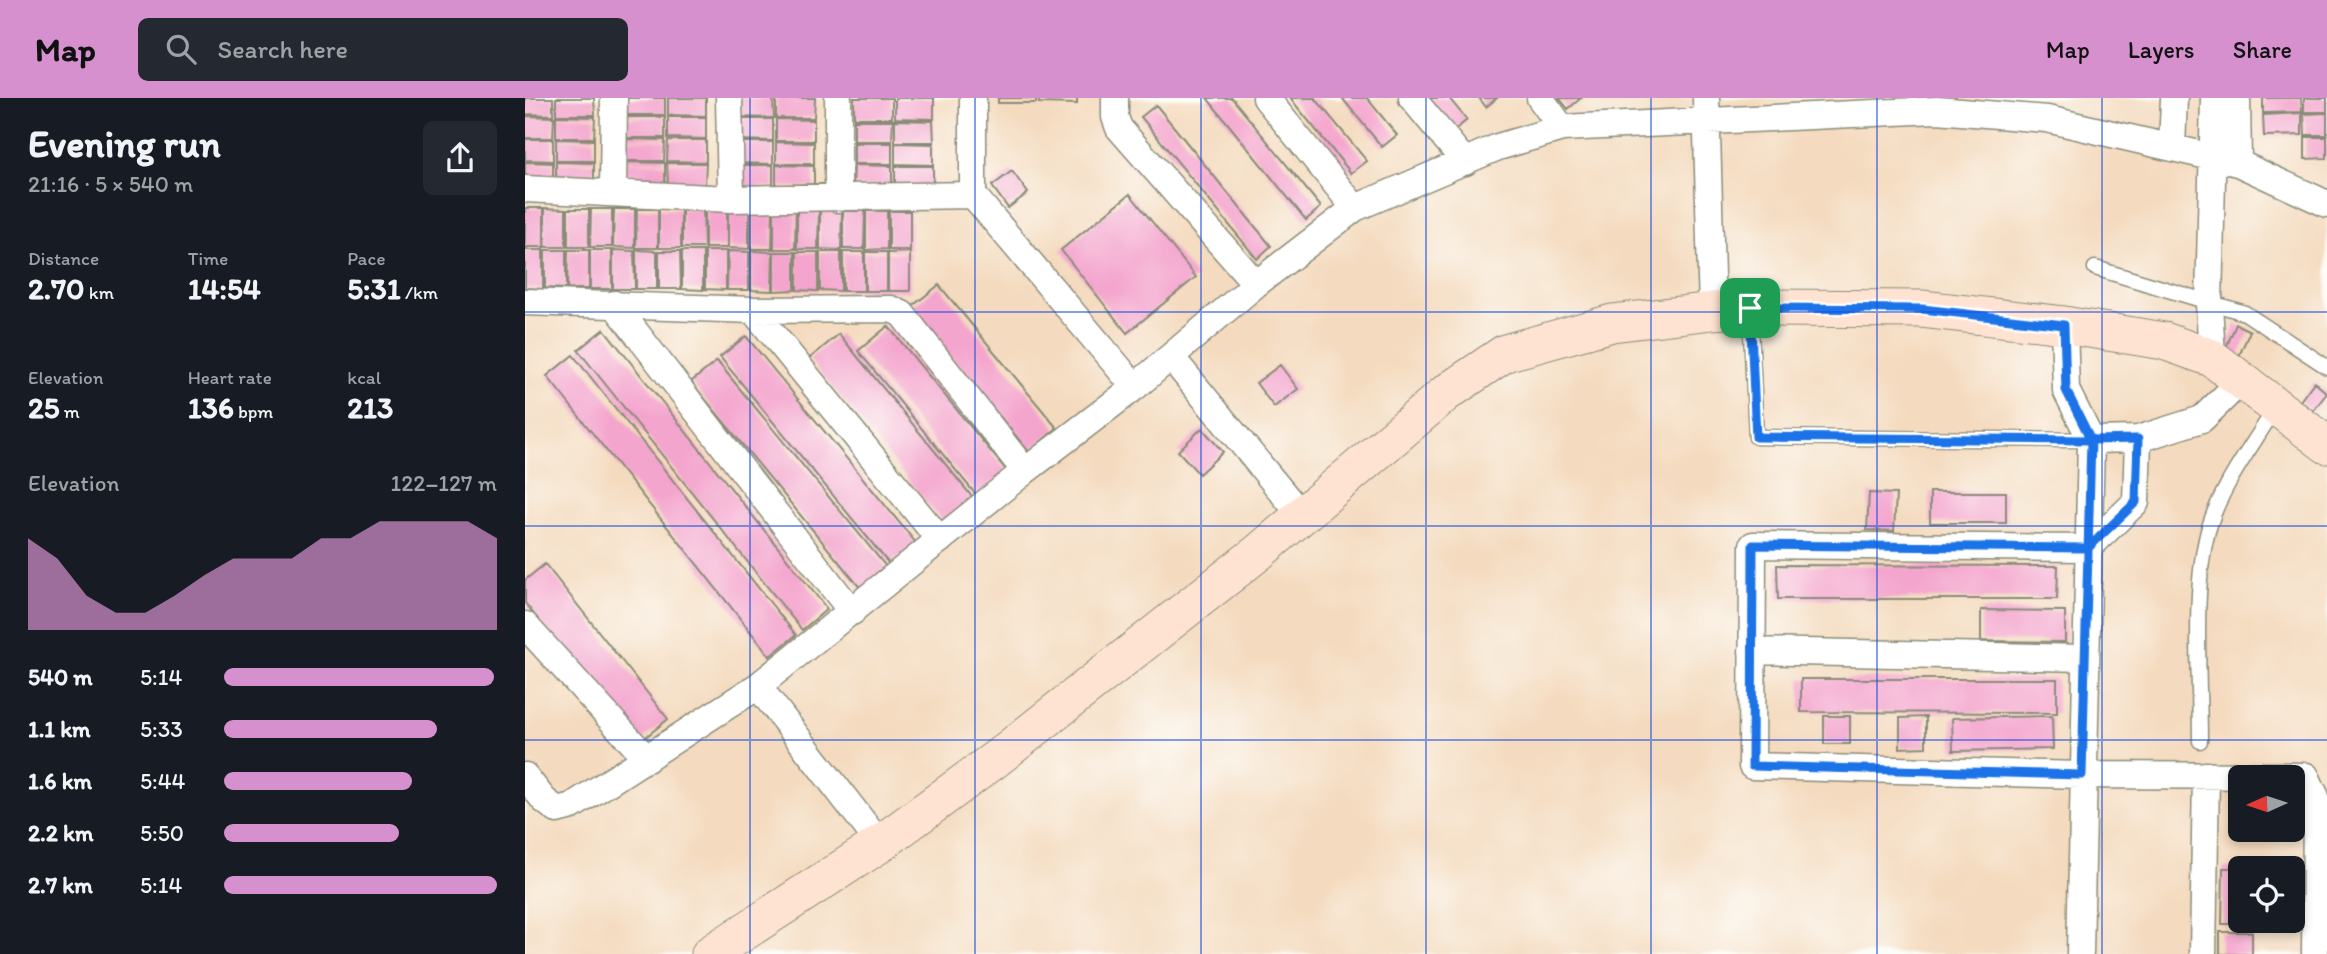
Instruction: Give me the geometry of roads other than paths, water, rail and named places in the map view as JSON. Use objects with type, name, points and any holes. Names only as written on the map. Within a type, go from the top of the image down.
[{"type":"street","points":[[613,193],[614,98]]},
{"type":"street","points":[[729,98],[731,199]]},
{"type":"street","points":[[838,98],[838,199]]},
{"type":"street","points":[[972,98],[973,195],[1135,387]]},
{"type":"street","points":[[1115,98],[1119,128],[1256,284]]},
{"type":"street","points":[[1266,98],[1355,208]]},
{"type":"street","points":[[1412,98],[1465,162]]},
{"type":"street","points":[[1541,98],[1562,128]]},
{"type":"street","points":[[2172,148],[2174,98]]},
{"type":"street","points":[[2214,98],[2226,161]]},
{"type":"street","points":[[2212,358],[2209,303],[2226,161],[2237,98]]},
{"type":"street","points":[[1706,104],[1712,311]]},
{"type":"street","points":[[525,776],[544,800],[557,810],[572,806],[647,760],[758,686],[1025,471],[1135,387],[1256,284],[1355,208],[1498,147],[1562,128],[1706,104],[1828,107],[1937,104],[2047,109],[2172,148],[2226,161],[2327,204]]},
{"type":"street","points":[[525,189],[731,199],[973,195]]},
{"type":"street","points":[[525,302],[753,310],[874,308],[902,314],[1025,471]]},
{"type":"street","points":[[614,304],[852,612]]},
{"type":"street","points":[[710,954],[880,844],[997,758],[1301,515],[1446,393],[1505,353],[1612,323],[1712,311],[1750,308],[1922,309],[2064,325],[2164,341],[2212,358],[2327,445]]},
{"type":"street","points":[[753,310],[940,540]]},
{"type":"street","points":[[2064,325],[2066,390],[2091,440],[2080,954]]},
{"type":"street","points":[[1171,357],[1301,515]]},
{"type":"street","points":[[2091,440],[2138,439],[2203,419],[2241,381]]},
{"type":"street","points":[[2138,439],[2136,502],[2088,548],[1753,545],[1752,766],[2082,775],[2306,776],[2316,797],[2315,954]]},
{"type":"street","points":[[525,625],[647,760]]},
{"type":"street","points":[[1752,651],[2086,658]]},
{"type":"street","points":[[758,686],[880,844]]},
{"type":"street","points":[[2203,954],[2206,775]]},
{"type":"lane","points":[[2095,268],[2245,313],[2327,368]]},
{"type":"lane","points":[[1750,308],[1756,437],[2091,440]]},
{"type":"lane","points":[[2200,741],[2201,592],[2208,533],[2220,501],[2275,407]]}]
